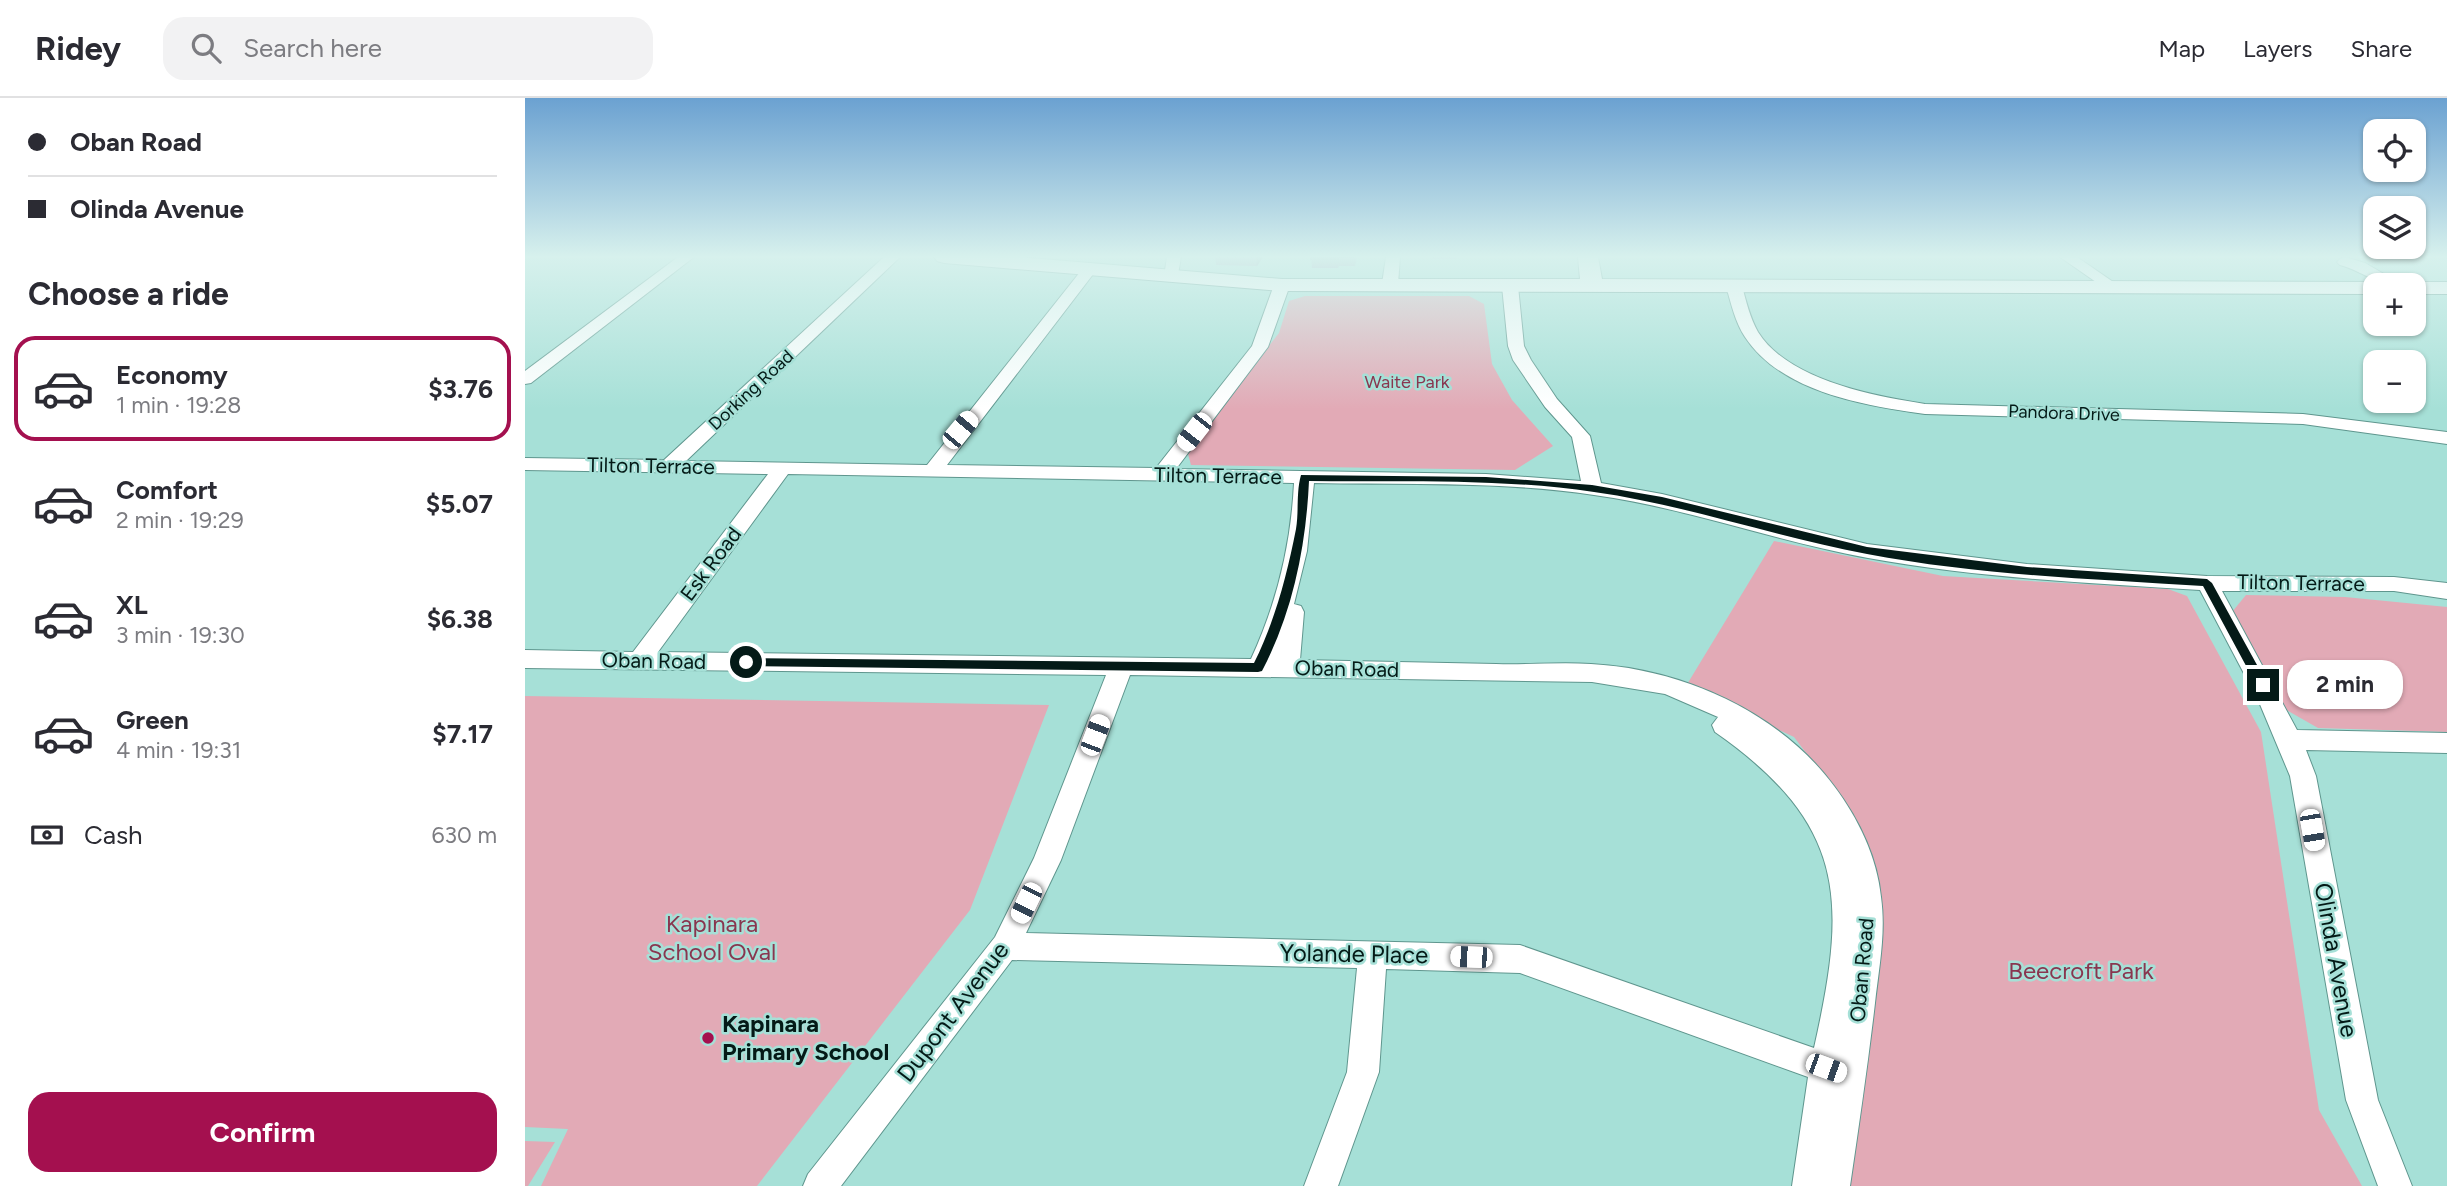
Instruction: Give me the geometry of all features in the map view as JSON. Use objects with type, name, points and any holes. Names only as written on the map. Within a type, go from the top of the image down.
[{"type":"street","points":[[525,379],[620,308]]},
{"type":"street","name":"Dorking Road","points":[[670,466],[839,308]]},
{"type":"street","points":[[932,472],[960,430],[1060,308]]},
{"type":"street","points":[[1161,475],[1260,346],[1274,308]]},
{"type":"street","points":[[1512,308],[1516,346],[1522,360],[1551,403],[1581,436],[1592,488]]},
{"type":"street","name":"Pandora Drive","points":[[1742,308],[1751,334],[1771,355],[1815,381],[1880,403],[1938,409],[2303,419],[2447,438]]},
{"type":"street","name":"Tilton Terrace","points":[[525,464],[1486,480],[1592,488],[1662,500],[1867,551],[2027,571],[2207,583],[2394,584],[2447,592]]},
{"type":"street","name":"Esk Road","points":[[639,660],[783,468]]},
{"type":"street","points":[[1258,667],[1273,637],[1287,591],[1302,526],[1304,478]]},
{"type":"street","points":[[1289,667],[1287,651],[1315,501],[1328,478]]},
{"type":"street","name":"Olinda Avenue","points":[[2207,583],[2290,740],[2303,776],[2362,1100],[2395,1186]]},
{"type":"street","name":"Oban Road","points":[[525,659],[1289,667],[1538,674],[1566,681],[1643,688],[1689,704],[1747,739],[1791,778],[1825,828],[1843,873],[1848,902],[1847,953],[1833,1186]]},
{"type":"street","name":"Dupont Avenue","points":[[820,1186],[1005,946],[1047,860],[1121,667]]},
{"type":"street","points":[[2290,740],[2447,743]]},
{"type":"street","name":"Yolande Place","points":[[1005,946],[1520,958],[1838,1072]]},
{"type":"street","points":[[1321,1186],[1363,1072],[1373,954]]},
{"type":"street","name":"Oban Road","points":[[1809,1186],[1838,1072]]},
{"type":"green space","name":"Waite Park","points":[[1287,308],[1485,308],[1492,364],[1512,400],[1553,446],[1515,470],[1191,465],[1187,450],[1279,333]]},
{"type":"green space","name":"Beecroft Park","points":[[1774,541],[1943,576],[2168,589],[2187,596],[2261,732],[2319,1110],[2362,1186],[1833,1186],[1853,815],[1794,737],[1686,686]]},
{"type":"green space","points":[[2246,595],[2345,597],[2447,607],[2447,732],[2318,728],[2283,708],[2232,612]]},
{"type":"green space","name":"Kapinara School Oval","points":[[525,696],[1049,705],[970,910],[757,1186],[541,1186],[568,1129],[525,1127]]},
{"type":"green space","points":[[525,1141],[555,1142],[528,1186],[525,1186]]},
{"type":"place","name":"Kapinara Primary School","points":[[708,1038]]},
{"type":"route","points":[[746,662],[1258,667],[1273,637],[1287,591],[1302,526],[1304,478],[1486,480],[1592,488],[1662,500],[1867,551],[2027,571],[2207,583],[2263,685]]}]
